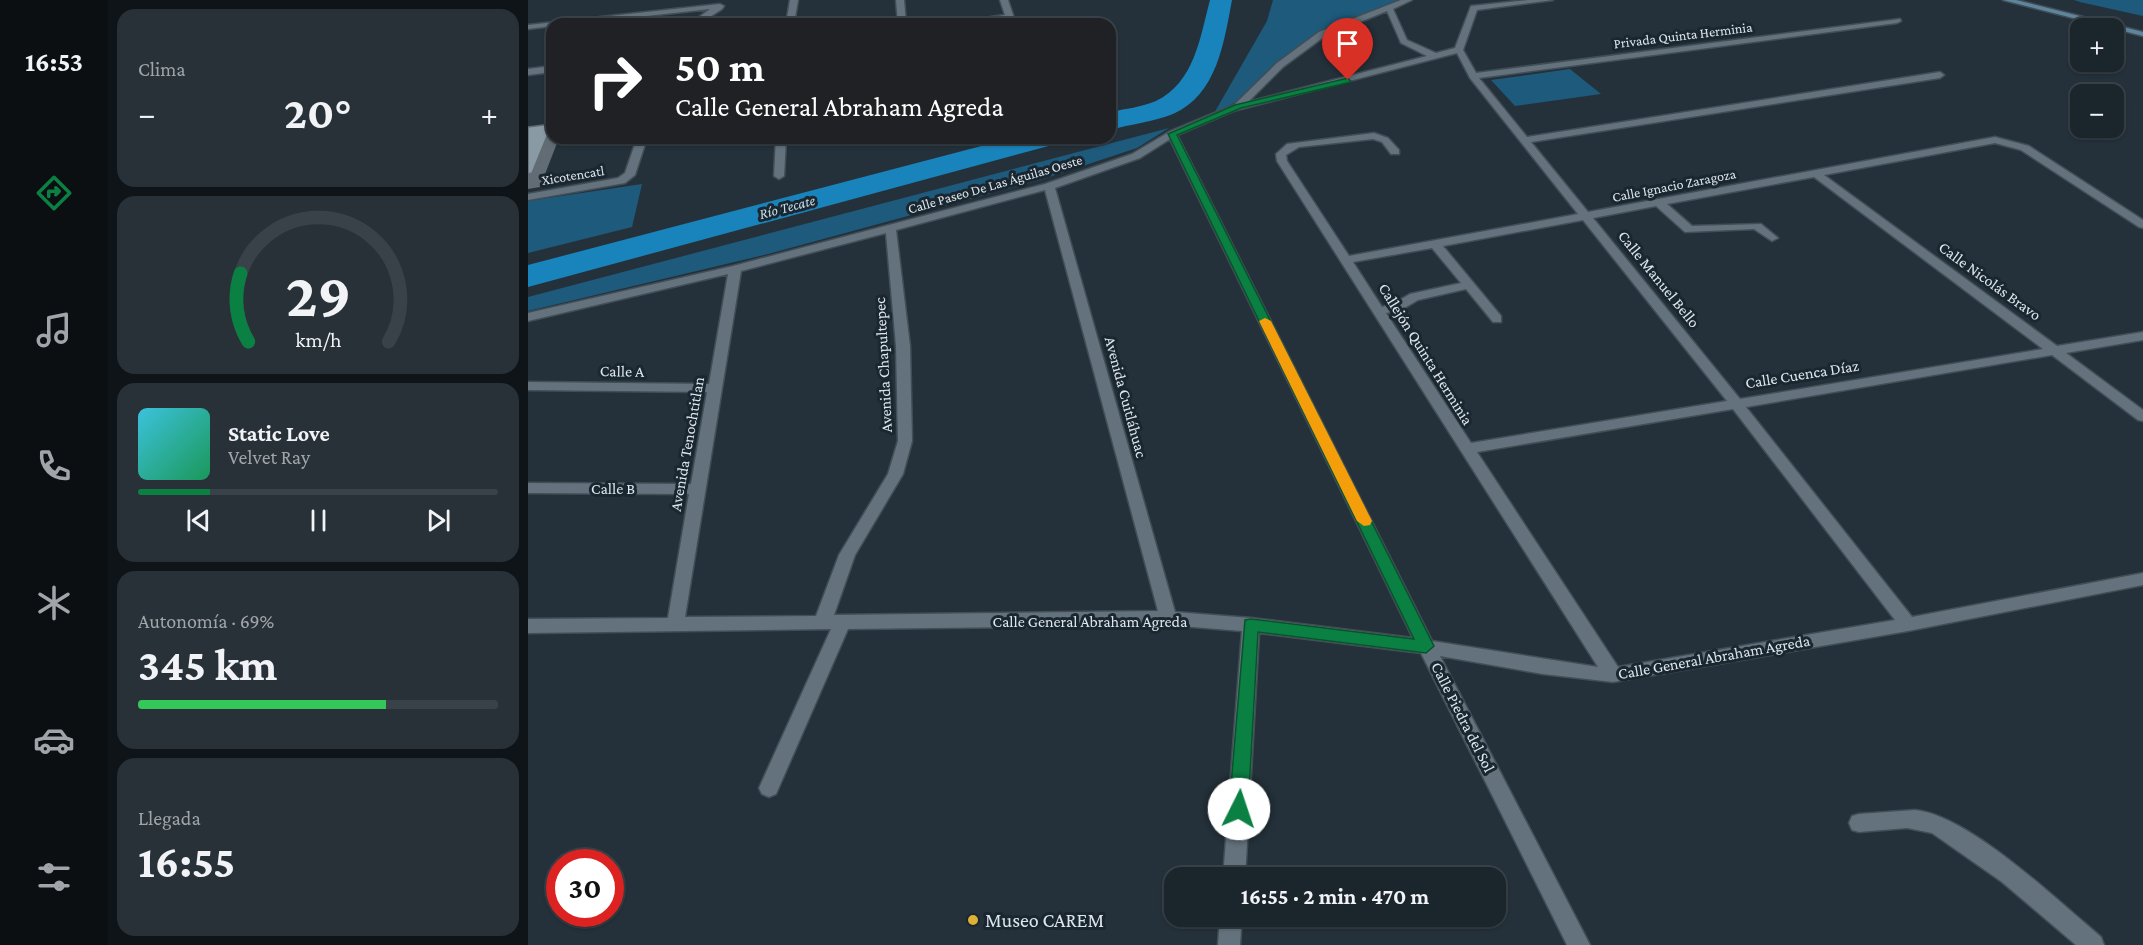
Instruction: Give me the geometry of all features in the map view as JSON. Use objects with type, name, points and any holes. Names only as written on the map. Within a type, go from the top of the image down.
[{"type":"main road","points":[[2007,0],[2143,34]]},
{"type":"street","points":[[791,18],[794,0]]},
{"type":"street","points":[[900,0],[902,18]]},
{"type":"street","points":[[1004,0],[1009,18]]},
{"type":"street","points":[[1238,106],[1280,65],[1322,34],[1408,0]]},
{"type":"street","points":[[1459,50],[1474,8],[1549,0]]},
{"type":"street","points":[[600,18],[721,3]]},
{"type":"street","points":[[702,18],[721,3]]},
{"type":"street","points":[[1389,8],[1404,41],[1434,56]]},
{"type":"street","name":"Privada Quinta Herminia","points":[[1473,76],[1897,21]]},
{"type":"street","points":[[528,27],[546,25]]},
{"type":"street","name":"Calle Paseo De Las Águilas Oeste","points":[[528,317],[891,230],[1049,186],[1136,156],[1172,134],[1238,106],[1459,50]]},
{"type":"street","name":"Calle Manuel Bello","points":[[1459,50],[1473,76],[1527,140],[1736,403],[1908,624]]},
{"type":"street","points":[[528,72],[546,70]]},
{"type":"street","points":[[1527,140],[1940,75]]},
{"type":"street","name":"Calle Piedra del Sol","points":[[1172,134],[1426,646],[1579,945]]},
{"type":"street","name":"Callejón Quinta Herminia","points":[[1395,153],[1381,138],[1367,136],[1299,144],[1290,146],[1281,154],[1282,161],[1613,675]]},
{"type":"street","name":"Calle Ignacio Zaragoza","points":[[1347,260],[1984,141],[2006,141],[2025,148],[2143,225]]},
{"type":"street","name":"Xicotencatl","points":[[528,197],[621,181],[630,175],[640,144]]},
{"type":"street","points":[[779,176],[781,144]]},
{"type":"street","name":"Calle Nicolás Bravo","points":[[1817,174],[2143,417]]},
{"type":"street","name":"Avenida Cuitláhuac","points":[[1049,186],[1168,618]]},
{"type":"street","points":[[1659,203],[1689,230],[1757,226],[1772,238]]},
{"type":"street","name":"Avenida Chapultepec","points":[[822,624],[851,547],[895,474],[905,441],[903,346],[891,230]]},
{"type":"street","points":[[1435,244],[1497,319]]},
{"type":"street","name":"Avenida Tenochtitlan","points":[[675,626],[735,269]]},
{"type":"street","points":[[1380,311],[1397,307],[1414,297],[1470,285]]},
{"type":"street","name":"Calle Cuenca Díaz","points":[[1466,449],[2143,336]]},
{"type":"street","name":"Calle A","points":[[528,386],[715,388]]},
{"type":"street","name":"Calle B","points":[[528,488],[698,489]]},
{"type":"street","name":"Calle General Abraham Agreda","points":[[528,626],[675,626],[1168,618],[1251,625],[1426,646],[1582,673],[1613,675],[1908,624],[2143,579]]},
{"type":"street","points":[[769,788],[842,623]]},
{"type":"street","points":[[1235,867],[1251,625]]},
{"type":"street","points":[[1859,823],[1923,820],[1949,831],[2019,884],[2092,945]]},
{"type":"street","points":[[1229,945],[1230,927]]},
{"type":"shaded area","points":[[1273,0],[1407,0],[1306,44],[1248,95],[1213,115],[1267,21]]},
{"type":"shaded area","points":[[2074,0],[2143,0],[2143,16],[2080,2]]},
{"type":"shaded area","points":[[1570,69],[1601,94],[1515,106],[1491,80]]},
{"type":"shaded area","points":[[1169,128],[1137,148],[1040,180],[768,254],[528,311],[528,297],[1108,144],[1116,144],[1116,142]]},
{"type":"shaded area","points":[[642,184],[632,227],[528,253],[528,201]]},
{"type":"building","points":[[546,125],[546,139],[532,173],[528,174],[528,127]]},
{"type":"waterway","name":"Río Tecate","points":[[1116,120],[1165,107],[1179,99],[1190,88],[1199,76],[1205,61],[1221,0]]},
{"type":"waterway","name":"Río Tecate","points":[[528,276],[1023,144]]},
{"type":"slow traffic","points":[[1265,321],[1364,521]]},
{"type":"place","name":"Museo CAREM","points":[[973,920]]},
{"type":"route","points":[[1239,809],[1251,625],[1426,646],[1172,134],[1238,106],[1348,80]]}]
